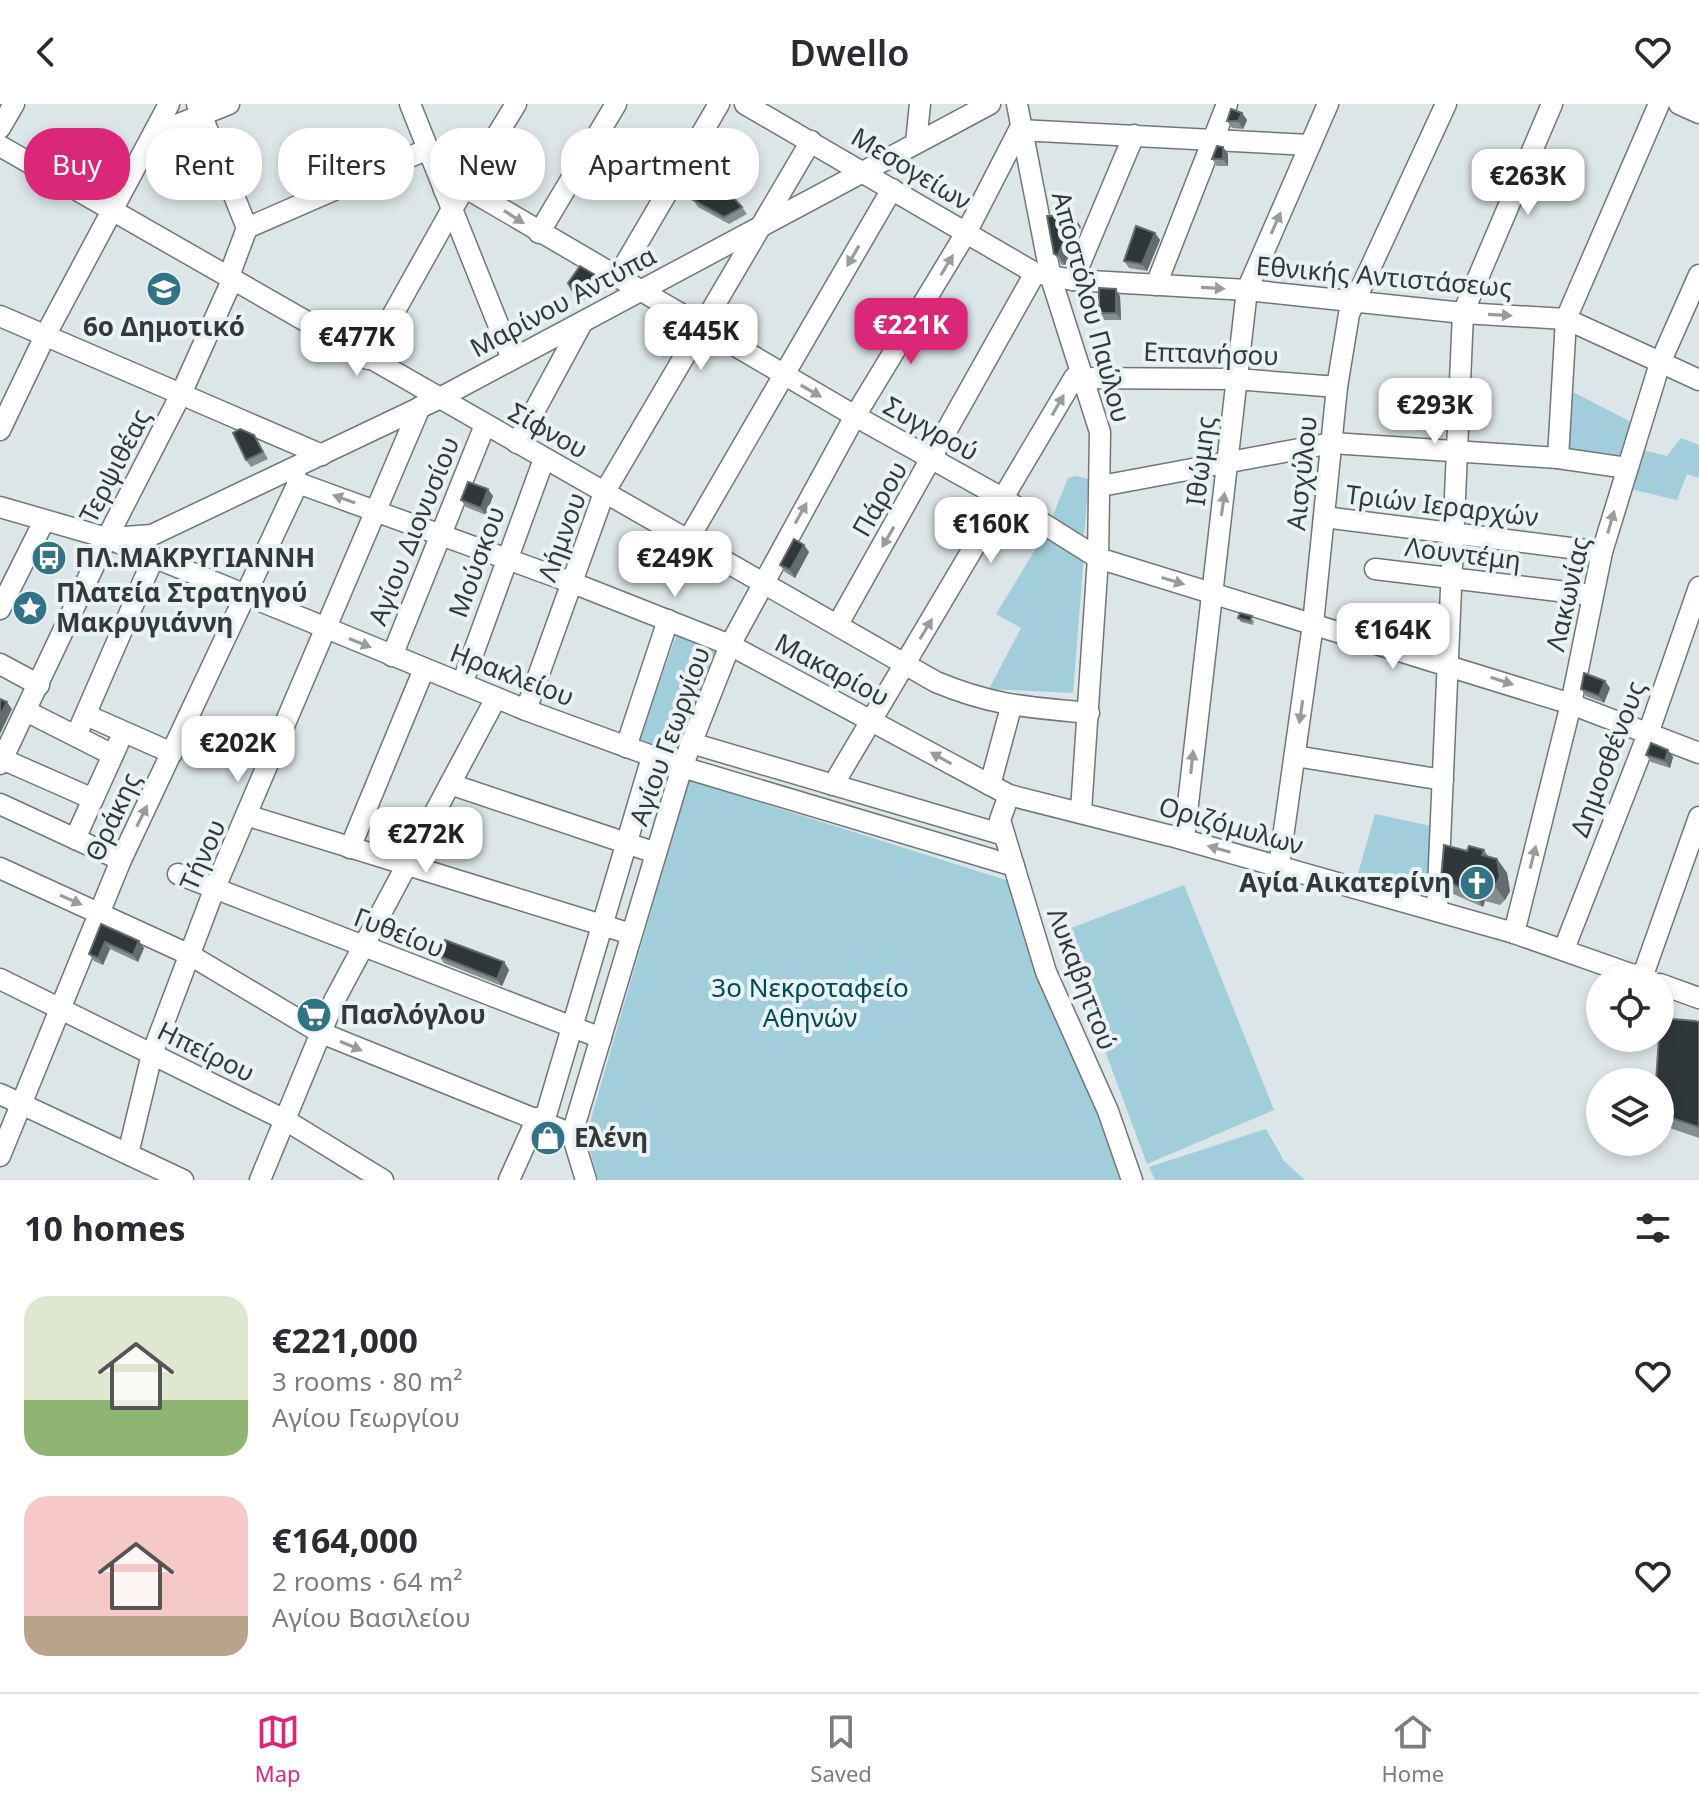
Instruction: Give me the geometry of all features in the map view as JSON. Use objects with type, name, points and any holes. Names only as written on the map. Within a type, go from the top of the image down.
[{"type":"street","points":[[0,128],[14,104]]},
{"type":"street","points":[[157,128],[169,104]]},
{"type":"street","points":[[165,128],[199,110],[229,104]]},
{"type":"street","points":[[410,104],[430,154]]},
{"type":"street","points":[[502,128],[516,104]]},
{"type":"street","points":[[539,233],[616,104]]},
{"type":"street","points":[[617,278],[719,104]]},
{"type":"street","points":[[916,143],[920,104]]},
{"type":"street","name":"Μαρίνου Αντύπα","points":[[107,538],[152,535],[295,476],[322,455],[582,323],[990,104]]},
{"type":"street","name":"Αποστόλου Παύλου","points":[[1017,104],[1043,275],[1100,432],[1098,558],[1081,811]]},
{"type":"street","points":[[1156,285],[1227,104]]},
{"type":"street","name":"Ιθώμης","points":[[1184,839],[1247,290],[1328,104]]},
{"type":"street","name":"Αισχύλου","points":[[1279,866],[1313,624],[1337,387],[1354,302],[1446,104]]},
{"type":"street","points":[[1437,911],[1463,313],[1552,104]]},
{"type":"street","points":[[1558,458],[1566,319],[1659,104]]},
{"type":"street","points":[[1679,104],[1699,113]]},
{"type":"street","name":"Μεσογείων","points":[[751,105],[966,233],[1043,275]]},
{"type":"street","points":[[199,110],[247,228],[428,149]]},
{"type":"street","points":[[1019,130],[1310,145]]},
{"type":"street","name":"Αγίου Γεωργίου","points":[[572,1134],[682,767],[730,645],[855,416],[966,233],[1019,130]]},
{"type":"street","points":[[1073,280],[1134,135]]},
{"type":"street","name":"Λήμνου","points":[[526,710],[604,493],[811,141]]},
{"type":"street","name":"Σίφνου","points":[[0,146],[368,359],[429,403],[485,425],[936,682],[977,699],[1011,707],[1089,713]]},
{"type":"street","points":[[0,430],[45,336],[146,148]]},
{"type":"street","points":[[688,540],[892,189]]},
{"type":"street","points":[[448,200],[512,359]]},
{"type":"street","points":[[368,359],[448,200]]},
{"type":"street","name":"Συγγρού","points":[[485,200],[783,375],[1004,499],[1098,558],[1571,704],[1699,753]]},
{"type":"street","name":"Τερψιθέας","points":[[1,761],[107,538],[181,394],[231,277],[247,228]]},
{"type":"street","name":"Εθνικής Αντιστάσεως","points":[[1043,275],[1073,280],[1247,290],[1463,313],[1566,319],[1699,380]]},
{"type":"street","name":"Πάρου","points":[[838,624],[1043,275]]},
{"type":"street","name":"Λακωνίας","points":[[1514,933],[1571,704],[1602,552],[1660,363],[1699,275]]},
{"type":"street","points":[[0,316],[322,455]]},
{"type":"street","points":[[517,443],[582,323]]},
{"type":"street","points":[[833,785],[1074,378],[1082,376]]},
{"type":"street","name":"Επτανήσου","points":[[1082,376],[1236,379],[1337,387]]},
{"type":"street","name":"Τήνου","points":[[128,1154],[152,1054],[214,890],[249,816],[376,511],[429,403]]},
{"type":"street","name":"Αγίου Διονυσίου","points":[[392,656],[485,425]]},
{"type":"street","points":[[1101,486],[1332,443],[1558,458],[1627,468]]},
{"type":"street","name":"Μούσκου","points":[[462,684],[505,559],[544,459]]},
{"type":"street","name":"Μακαρίου","points":[[295,476],[376,511],[573,583],[730,645],[1009,795],[1081,811]]},
{"type":"street","name":"Θράκης","points":[[0,1156],[121,860],[295,476]]},
{"type":"street","name":"Ηρακλείου","points":[[0,507],[107,538],[496,698],[652,757],[1014,866]]},
{"type":"street","name":"Τριών Ιεραρχών","points":[[1324,517],[1602,552]]},
{"type":"street","points":[[0,609],[44,521]]},
{"type":"street","points":[[76,736],[153,559]]},
{"type":"street","name":"Λουντέμη","points":[[1375,569],[1451,581],[1592,595]]},
{"type":"street","name":"Δημοσθένους","points":[[1564,949],[1648,734],[1699,587]]},
{"type":"street","points":[[626,747],[668,620]]},
{"type":"street","points":[[0,664],[39,685]]},
{"type":"street","points":[[350,848],[424,669]]},
{"type":"street","points":[[260,1180],[287,1121],[319,1032],[496,698]]},
{"type":"street","points":[[990,785],[1011,707]]},
{"type":"street","points":[[26,711],[113,755]]},
{"type":"street","points":[[86,715],[172,753]]},
{"type":"street","points":[[75,839],[125,731]]},
{"type":"street","points":[[691,743],[1004,835]]},
{"type":"street","points":[[1295,756],[1443,780]]},
{"type":"street","points":[[509,1180],[540,1120],[574,1028],[600,925],[652,757]]},
{"type":"street","points":[[1,761],[93,799]]},
{"type":"street","points":[[450,784],[656,853]]},
{"type":"street","name":"Λυκαβηττού","points":[[1009,795],[1000,820],[1046,972],[1108,1111],[1132,1180]]},
{"type":"street","points":[[0,804],[121,860]]},
{"type":"street","name":"Οριζόμυλων","points":[[1081,811],[1514,933],[1604,964]]},
{"type":"street","points":[[249,816],[631,934]]},
{"type":"street","points":[[1647,964],[1699,817]]},
{"type":"street","points":[[0,868],[190,955],[319,1032],[399,1067],[572,1134],[586,1180]]},
{"type":"street","name":"Γυθείου","points":[[178,874],[601,1038]]},
{"type":"street","name":"Ηπείρου","points":[[0,979],[287,1121],[358,1173],[383,1180]]},
{"type":"street","points":[[1674,989],[1699,998]]},
{"type":"street","points":[[0,1094],[183,1180]]},
{"type":"green space","points":[[1569,390],[1635,424],[1623,462],[1568,453]]},
{"type":"green space","points":[[1681,438],[1699,445],[1699,478],[1687,474],[1677,500],[1626,488],[1638,449],[1667,456]]},
{"type":"green space","points":[[1077,476],[1089,479],[1084,535],[1052,518],[1068,478]]},
{"type":"green space","points":[[1046,532],[1084,554],[1073,693],[989,689],[1021,628],[996,614]]},
{"type":"green space","points":[[676,636],[716,652],[678,759],[638,743]]},
{"type":"green space","name":"3ο Νεκροταφείο Αθηνών","points":[[689,780],[1012,882],[1105,1120],[1122,1180],[598,1180],[586,1136]]},
{"type":"green space","points":[[1375,814],[1431,826],[1427,897],[1357,877]]},
{"type":"green space","points":[[1184,885],[1274,1110],[1147,1164],[1061,932]]},
{"type":"green space","points":[[1266,1129],[1284,1161],[1305,1180],[1155,1180],[1149,1167]]},
{"type":"building","points":[[1231,109],[1242,113],[1238,121],[1227,121]]},
{"type":"building","points":[[1217,146],[1223,147],[1223,159],[1212,159]]},
{"type":"building","points":[[693,200],[736,200],[742,207],[724,217]]},
{"type":"building","points":[[1047,216],[1074,216],[1058,255],[1054,254]]},
{"type":"building","points":[[1136,226],[1155,233],[1142,264],[1124,261]]},
{"type":"building","points":[[580,266],[597,276],[591,286],[575,295],[568,283]]},
{"type":"building","points":[[1099,288],[1116,289],[1116,313],[1099,313]]},
{"type":"building","points":[[930,302],[949,313],[937,332],[918,321]]},
{"type":"building","points":[[240,429],[254,435],[263,452],[246,460],[233,433]]},
{"type":"building","points":[[468,482],[488,489],[481,508],[461,500]]},
{"type":"building","points":[[794,539],[804,545],[790,570],[780,565]]},
{"type":"building","points":[[1240,613],[1252,616],[1250,621],[1238,618]]},
{"type":"building","points":[[1584,673],[1605,681],[1599,696],[1581,689]]},
{"type":"building","points":[[0,699],[7,702],[0,716]]},
{"type":"building","points":[[1651,743],[1668,750],[1665,761],[1646,755]]},
{"type":"building","name":"Αγία Αικατερίνη","points":[[1444,845],[1467,851],[1469,846],[1484,850],[1482,855],[1497,859],[1500,877],[1495,886],[1490,891],[1475,887],[1473,893],[1441,879]]},
{"type":"building","points":[[101,924],[139,941],[133,955],[105,942],[98,958],[89,954]]},
{"type":"building","points":[[445,940],[504,962],[497,979],[439,956]]},
{"type":"building","points":[[1674,1019],[1699,1022],[1699,1127],[1674,1119],[1674,1068],[1657,1068],[1658,1052],[1674,1052]]},
{"type":"place","name":"6ο Δημοτικό","points":[[164,289]]},
{"type":"place","name":"ΠΛ.ΜΑΚΡΥΓΙΑΝΝΗ","points":[[49,558]]},
{"type":"place","name":"Πλατεία Στρατηγού Μακρυγιάννη","points":[[30,608]]},
{"type":"place","name":"Αγία Αικατερίνη","points":[[1477,883]]},
{"type":"place","name":"Πασλόγλου","points":[[314,1015]]},
{"type":"place","name":"Ελένη","points":[[548,1138]]}]
